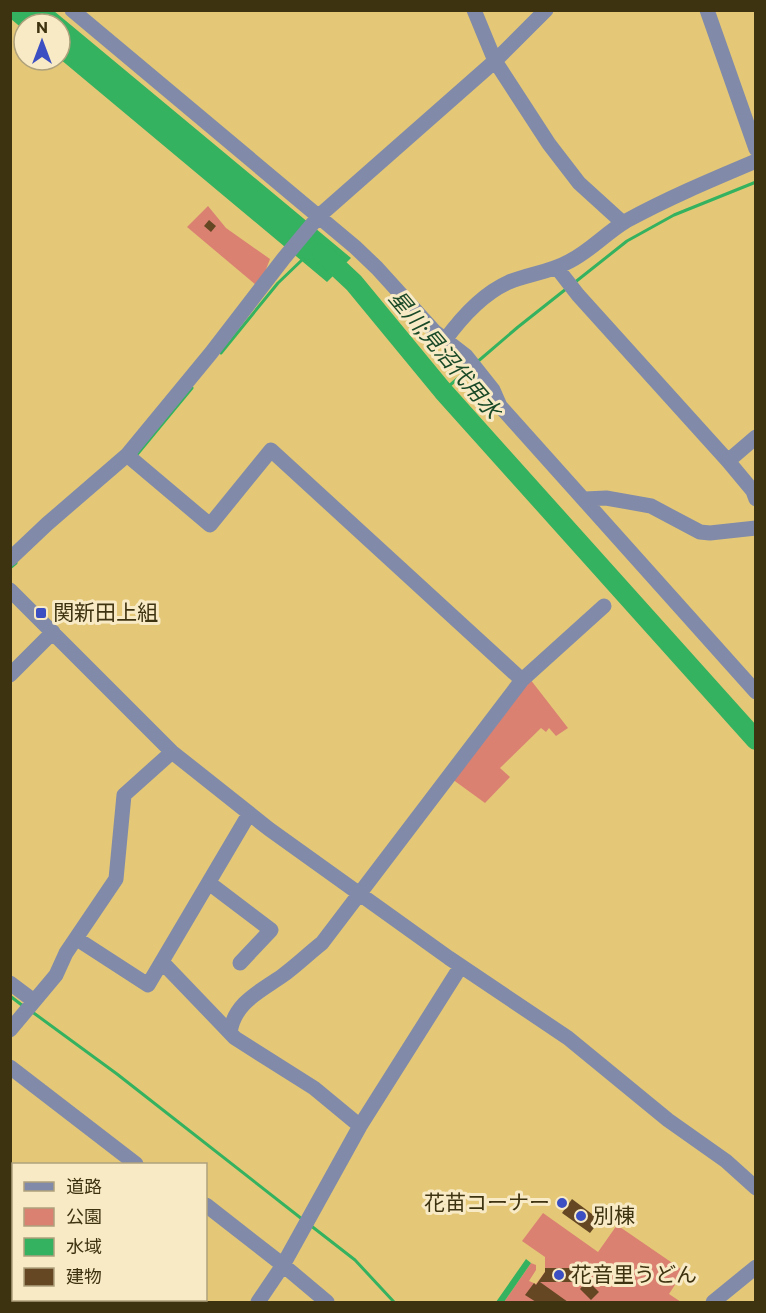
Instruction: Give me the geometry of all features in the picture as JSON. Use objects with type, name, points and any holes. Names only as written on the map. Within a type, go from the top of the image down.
[{"type":"street","points":[[72,10],[317,219],[377,267],[445,340],[466,356],[493,390],[500,406],[752,684]]},
{"type":"street","points":[[474,10],[495,61],[549,144],[579,183],[623,223]]},
{"type":"street","points":[[10,559],[35,534],[127,455],[317,219],[495,61],[546,10]]},
{"type":"street","points":[[706,10],[756,149]]},
{"type":"street","points":[[445,340],[491,291],[510,282],[561,273],[572,260],[623,223],[678,194],[756,161]]},
{"type":"street","points":[[561,273],[728,461],[756,499]]},
{"type":"street","points":[[728,461],[756,437]]},
{"type":"street","points":[[127,455],[210,525],[271,450],[522,680]]},
{"type":"street","points":[[585,500],[606,498],[651,506],[700,532],[756,528]]},
{"type":"street","points":[[10,590],[172,752],[249,814],[460,966],[568,1038],[668,1120],[726,1161],[756,1188]]},
{"type":"street","points":[[230,1033],[232,1023],[241,1006],[322,943],[522,680],[604,606]]},
{"type":"street","points":[[10,675],[53,633]]},
{"type":"street","points":[[10,1030],[56,975],[66,953],[116,879],[124,795],[172,752]]},
{"type":"street","points":[[77,939],[148,985],[249,814]]},
{"type":"street","points":[[209,883],[271,930],[240,963]]},
{"type":"street","points":[[162,962],[230,1033],[314,1088],[360,1126]]},
{"type":"street","points":[[258,1302],[283,1265],[360,1126],[460,966]]},
{"type":"street","points":[[10,983],[34,1001]]},
{"type":"street","points":[[10,1067],[135,1163]]},
{"type":"street","points":[[207,1206],[327,1302]]},
{"type":"street","points":[[713,1302],[756,1267]]},
{"type":"green space","points":[[208,206],[226,228],[270,259],[256,285],[187,227]]},
{"type":"green space","points":[[530,679],[568,728],[556,736],[549,728],[546,732],[541,728],[500,768],[510,777],[485,803],[452,779]]},
{"type":"green space","points":[[543,1213],[598,1252],[617,1225],[684,1271],[669,1294],[681,1302],[504,1302],[531,1263],[536,1265],[536,1270],[529,1281],[536,1284],[545,1272],[545,1257],[522,1241]]},
{"type":"water","points":[[10,11],[55,12],[12,12],[11,19]]},
{"type":"water","points":[[72,26],[351,258],[327,282],[72,69]]},
{"type":"water","points":[[526,1259],[531,1263],[504,1302],[496,1302]]},
{"type":"building","points":[[209,220],[216,226],[211,232],[204,226]]},
{"type":"building","name":"別棟","points":[[572,1199],[600,1220],[590,1233],[562,1213]]},
{"type":"building","points":[[545,1268],[576,1268],[576,1282],[540,1282],[568,1302],[536,1302],[525,1295],[534,1283],[536,1285],[545,1272]]},
{"type":"building","points":[[587,1280],[599,1292],[591,1300],[580,1289]]},
{"type":"waterway","points":[[574,283],[627,241],[674,215],[756,182]]},
{"type":"waterway","name":"星川;見沼代用水","points":[[322,253],[354,283],[443,391],[756,740]]},
{"type":"waterway","points":[[221,353],[278,283],[303,259]]},
{"type":"waterway","points":[[476,363],[566,289]]},
{"type":"waterway","points":[[443,391],[469,369]]},
{"type":"waterway","points":[[135,457],[192,388]]},
{"type":"waterway","points":[[10,568],[16,563]]},
{"type":"waterway","points":[[10,996],[23,1006]]},
{"type":"waterway","points":[[31,1011],[117,1074],[302,1219]]},
{"type":"waterway","points":[[310,1225],[355,1260],[394,1302]]},
{"type":"place","name":"関新田上組","points":[[41,613]]},
{"type":"place","name":"花苗コーナー","points":[[562,1203]]},
{"type":"place","name":"別棟","points":[[581,1216]]},
{"type":"place","name":"花音里うどん","points":[[559,1275]]}]
